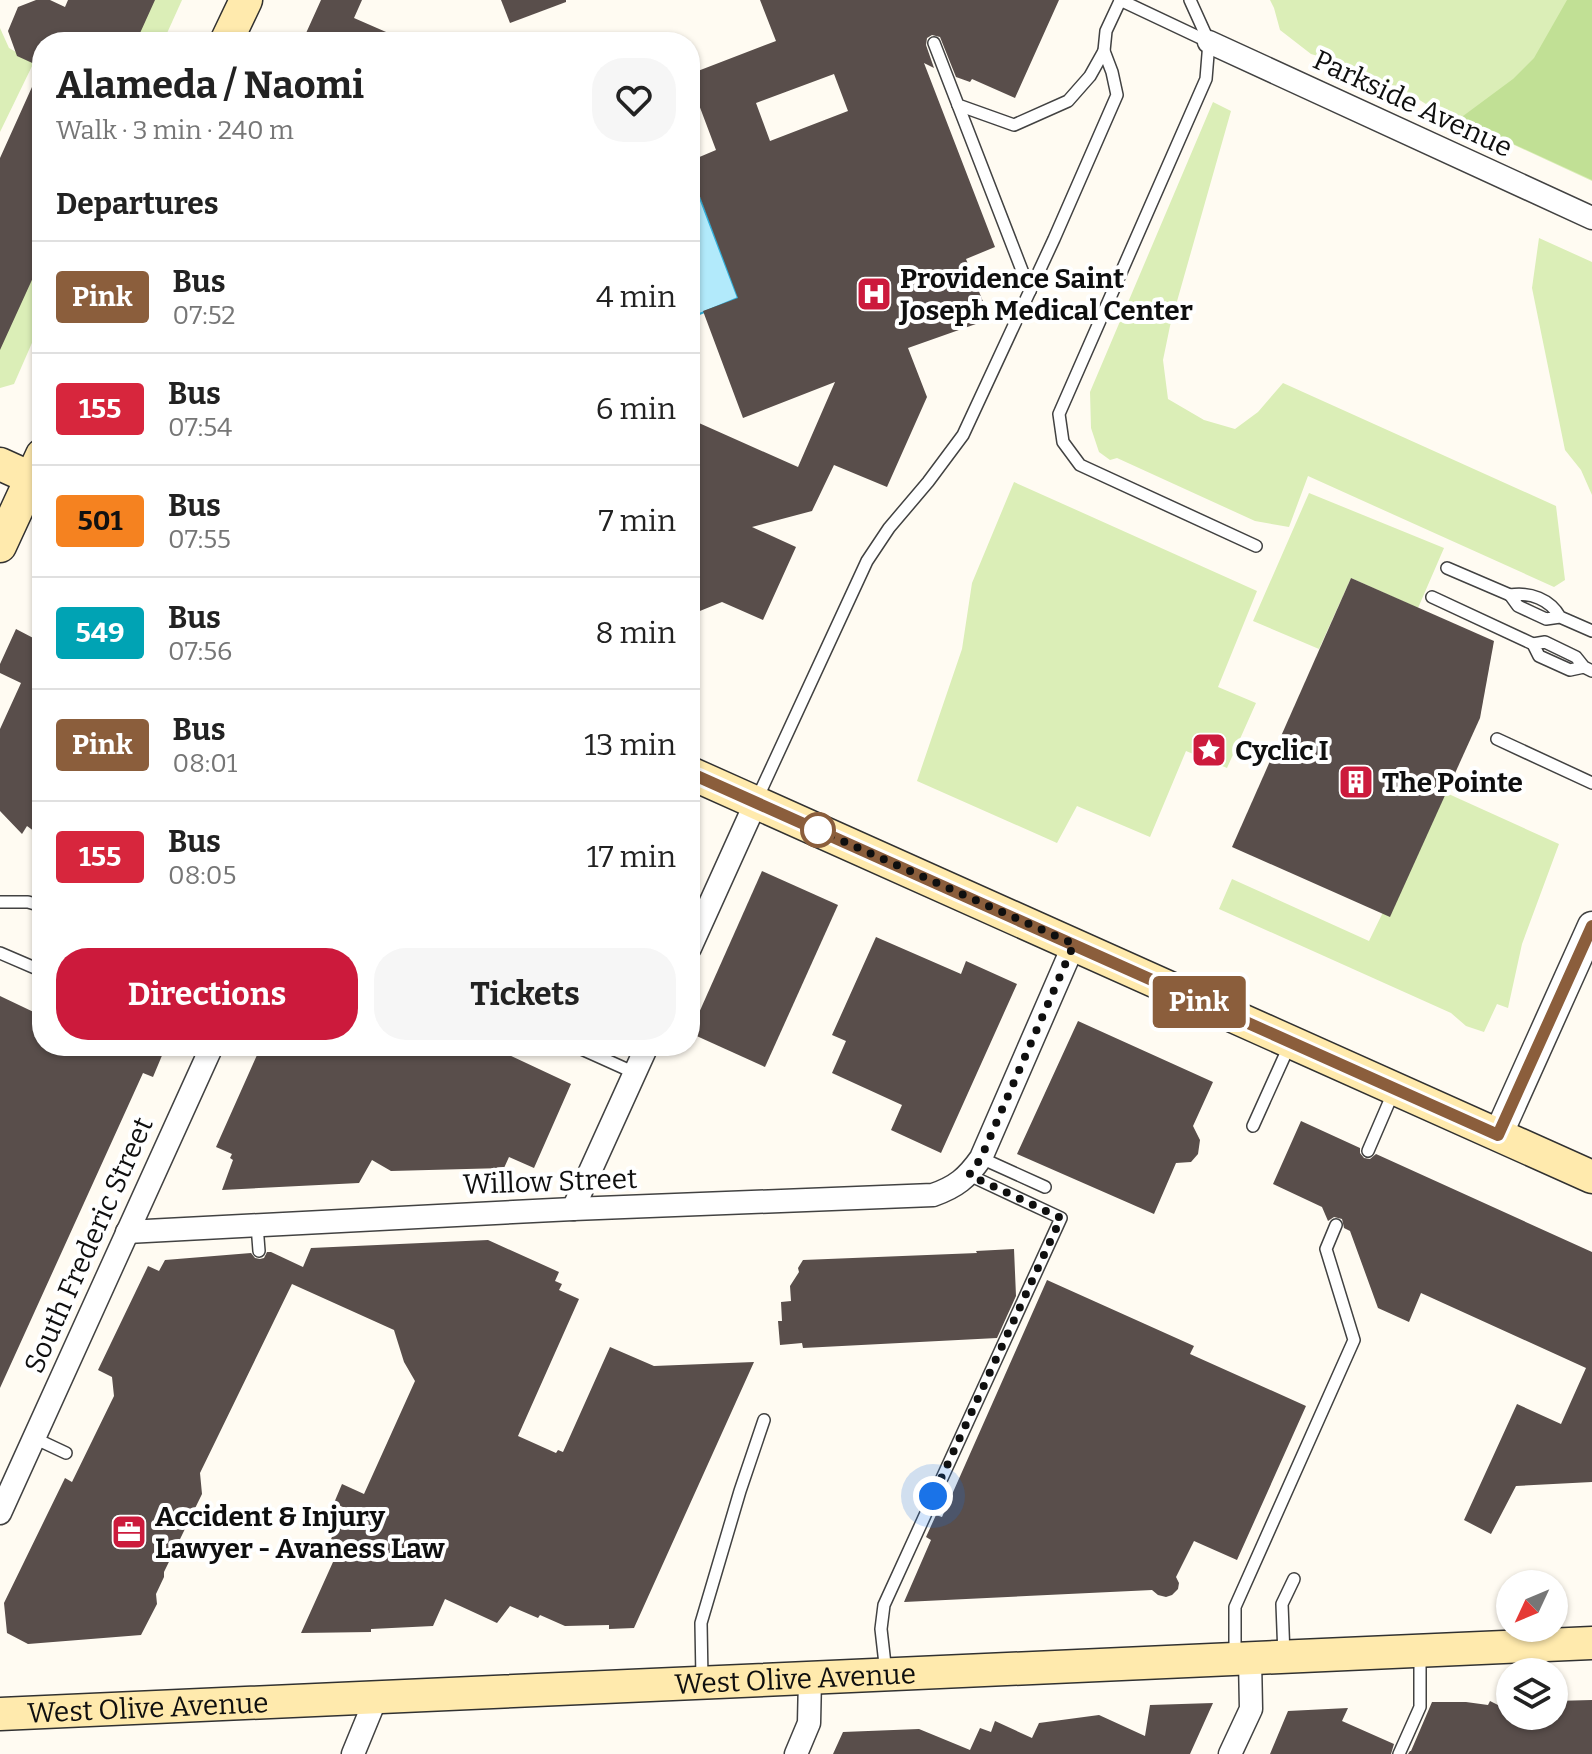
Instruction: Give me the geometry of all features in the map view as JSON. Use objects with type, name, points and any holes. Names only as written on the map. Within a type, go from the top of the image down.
[{"type":"main road","points":[[231,32],[246,0]]},
{"type":"main road","points":[[0,464],[32,471]]},
{"type":"main road","points":[[0,546],[32,484]]},
{"type":"main road","points":[[700,777],[1592,1177]]},
{"type":"main road","name":"West Olive Avenue","points":[[0,1714],[1592,1643]]},
{"type":"street","name":"Parkside Avenue","points":[[1209,42],[1592,218]]},
{"type":"street","points":[[700,926],[756,802]]},
{"type":"street","points":[[1498,1135],[1592,926]]},
{"type":"street","points":[[975,1167],[1074,944]]},
{"type":"street","name":"South Frederic Street","points":[[3,1501],[207,1056]]},
{"type":"street","points":[[573,1209],[643,1056]]},
{"type":"street","name":"Willow Street","points":[[127,1232],[573,1209],[933,1195],[950,1190],[975,1167]]},
{"type":"street","points":[[1230,1754],[1251,1709],[1242,1659]]},
{"type":"street","points":[[796,1754],[809,1723],[810,1678]]},
{"type":"street","points":[[353,1754],[376,1698]]},
{"type":"lane","points":[[958,105],[1014,125],[1068,101],[1090,76],[1104,51],[1106,31],[1120,0],[1209,42]]},
{"type":"lane","points":[[1190,0],[1209,42],[1206,79],[1059,414],[1063,442],[1080,465],[1256,546]]},
{"type":"lane","points":[[934,43],[1030,291]]},
{"type":"lane","points":[[756,802],[867,561],[889,528],[963,435],[1030,291],[1117,95],[1104,51]]},
{"type":"lane","points":[[1447,568],[1510,595],[1524,593],[1538,598],[1554,606],[1560,617],[1592,631]]},
{"type":"lane","points":[[1432,597],[1533,644],[1545,642],[1576,657],[1588,669]]},
{"type":"lane","points":[[1497,739],[1592,783]]},
{"type":"lane","points":[[0,902],[32,903]]},
{"type":"lane","points":[[0,953],[32,967]]},
{"type":"lane","points":[[1253,1126],[1290,1043]]},
{"type":"lane","points":[[597,1056],[635,1073]]},
{"type":"lane","points":[[1368,1151],[1395,1090]]},
{"type":"lane","points":[[975,1167],[1045,1187]]},
{"type":"lane","points":[[887,1675],[881,1629],[884,1605],[1061,1218],[975,1167]]},
{"type":"lane","points":[[257,1225],[259,1251]]},
{"type":"lane","points":[[1242,1659],[1235,1607],[1326,1419],[1354,1340],[1326,1249],[1336,1225]]},
{"type":"lane","points":[[702,1683],[701,1623],[764,1420]]},
{"type":"lane","points":[[34,1438],[66,1453]]},
{"type":"lane","points":[[1284,1657],[1282,1604],[1294,1579]]},
{"type":"lane","points":[[1399,1754],[1420,1707],[1420,1651]]},
{"type":"green space","points":[[149,0],[182,0],[168,32],[135,32]]},
{"type":"green space","points":[[1270,0],[1592,0],[1592,181],[1352,66],[1311,54],[1280,30]]},
{"type":"green space","points":[[1567,0],[1592,0],[1592,180],[1459,119],[1513,79],[1534,58]]},
{"type":"green space","points":[[0,28],[9,48],[32,61],[32,66],[0,132]]},
{"type":"green space","points":[[1213,102],[1231,111],[1170,326],[1163,360],[1168,399],[1204,420],[1235,429],[1258,412],[1283,383],[1556,506],[1565,580],[1554,587],[1308,476],[1289,527],[1255,521],[1117,458],[1110,460],[1099,452],[1091,428],[1090,392]]},
{"type":"green space","points":[[1539,238],[1592,262],[1592,495],[1581,470],[1565,450],[1532,288]]},
{"type":"green space","points":[[32,263],[32,343],[14,384],[0,388],[0,335]]},
{"type":"green space","points":[[1014,482],[1257,591],[1218,687],[1256,703],[1227,768],[1186,751],[1150,837],[1077,806],[1057,843],[917,781],[962,649],[972,583]]},
{"type":"green space","points":[[1309,493],[1444,548],[1418,608],[1351,578],[1319,649],[1253,621]]},
{"type":"green space","points":[[1442,791],[1559,844],[1522,944],[1508,1008],[1497,1004],[1484,1032],[1466,1026],[1451,1013],[1219,909],[1232,879],[1369,941]]},
{"type":"water","points":[[700,198],[738,298],[700,314]]},
{"type":"building","points":[[36,0],[50,0],[65,7],[68,0],[155,0],[141,32],[32,32],[32,63],[17,56],[8,31],[18,7]]},
{"type":"building","points":[[321,0],[362,0],[354,18],[386,32],[307,32]]},
{"type":"building","points":[[501,0],[566,0],[566,2],[510,23]]},
{"type":"building","points":[[760,0],[1059,0],[1015,98],[972,79],[970,82],[956,77],[940,37],[932,35],[927,38],[926,45],[934,68],[924,63],[995,247],[966,259],[990,319],[908,348],[927,397],[887,487],[834,465],[812,511],[752,527],[796,547],[763,620],[722,602],[700,611],[700,423],[798,467],[835,382],[743,418],[703,311],[738,298],[700,197],[700,157],[716,150],[700,108],[700,70],[776,41]],"holes":[[[834,74],[848,111],[770,141],[756,103]]]},
{"type":"building","points":[[32,87],[32,280],[0,350],[0,158]]},
{"type":"building","name":"The Pointe","points":[[1351,578],[1494,641],[1480,718],[1390,917],[1232,847]]},
{"type":"building","points":[[16,629],[32,637],[32,830],[27,826],[22,834],[0,811],[0,729],[21,683],[0,673],[0,664]]},
{"type":"building","points":[[762,871],[838,905],[765,1067],[700,1038],[700,1010]]},
{"type":"building","points":[[876,937],[961,974],[966,961],[1017,984],[941,1153],[891,1130],[902,1105],[832,1073],[846,1041],[832,1035]]},
{"type":"building","points":[[0,996],[32,1011],[32,1056],[162,1056],[153,1077],[143,1073],[0,1388]]},
{"type":"building","points":[[1078,1021],[1213,1082],[1193,1126],[1200,1140],[1198,1154],[1191,1162],[1176,1163],[1154,1214],[1017,1154]]},
{"type":"building","points":[[257,1056],[511,1056],[571,1084],[534,1168],[509,1157],[504,1168],[391,1171],[372,1160],[359,1183],[222,1190],[233,1160],[230,1158],[232,1154],[216,1147]]},
{"type":"building","points":[[1301,1121],[1360,1148],[1364,1158],[1370,1159],[1376,1154],[1592,1252],[1592,1482],[1516,1486],[1491,1534],[1464,1520],[1517,1404],[1561,1424],[1586,1368],[1421,1293],[1409,1322],[1378,1308],[1350,1231],[1344,1228],[1342,1219],[1334,1217],[1328,1221],[1322,1207],[1273,1184]]},
{"type":"building","points":[[488,1240],[559,1272],[555,1281],[562,1284],[559,1290],[579,1299],[518,1436],[556,1453],[558,1450],[563,1452],[610,1347],[654,1366],[754,1362],[634,1628],[565,1626],[510,1606],[497,1623],[445,1599],[433,1626],[371,1629],[371,1632],[301,1633],[333,1562],[323,1557],[345,1508],[334,1503],[342,1484],[364,1494],[415,1381],[404,1362],[394,1330],[292,1284],[200,1473],[202,1494],[164,1572],[156,1594],[157,1604],[141,1635],[28,1644],[7,1633],[4,1603],[65,1478],[72,1482],[114,1396],[112,1377],[98,1370],[148,1266],[159,1271],[165,1260],[251,1253],[260,1259],[271,1252],[303,1267],[311,1248]]},
{"type":"building","points":[[1014,1249],[1016,1296],[997,1338],[803,1348],[802,1343],[780,1345],[778,1321],[782,1321],[781,1302],[791,1301],[790,1286],[803,1260]]},
{"type":"building","points":[[1047,1280],[1194,1346],[1190,1354],[1306,1406],[1237,1560],[1194,1541],[1176,1577],[1178,1589],[1172,1595],[1158,1595],[1152,1590],[904,1602],[931,1540],[926,1537],[936,1515],[942,1517]]},
{"type":"building","points":[[1592,1700],[1592,1754],[1408,1754],[1432,1702],[1488,1705],[1490,1701],[1496,1704],[1496,1730],[1568,1730],[1568,1701]]},
{"type":"building","points":[[1213,1703],[1190,1754],[833,1754],[843,1732],[919,1729],[970,1750],[980,1728],[991,1732],[995,1721],[1032,1738],[1039,1723],[1099,1715],[1145,1736],[1150,1705]]},
{"type":"building","points":[[1348,1708],[1342,1721],[1394,1744],[1391,1754],[1270,1754],[1288,1711]]},
{"type":"bus line","name":"Pink","points":[[700,778],[1498,1135],[1592,926]]},
{"type":"place","name":"Providence Saint Joseph Medical Center","points":[[874,294]]},
{"type":"place","name":"Cyclic I","points":[[1209,750]]},
{"type":"place","name":"The Pointe","points":[[1356,782]]},
{"type":"place","name":"Accident & Injury Lawyer - Avaness Law","points":[[129,1532]]},
{"type":"route","points":[[818,830],[1074,944],[981,1158],[969,1175],[1061,1218],[933,1496]]}]
